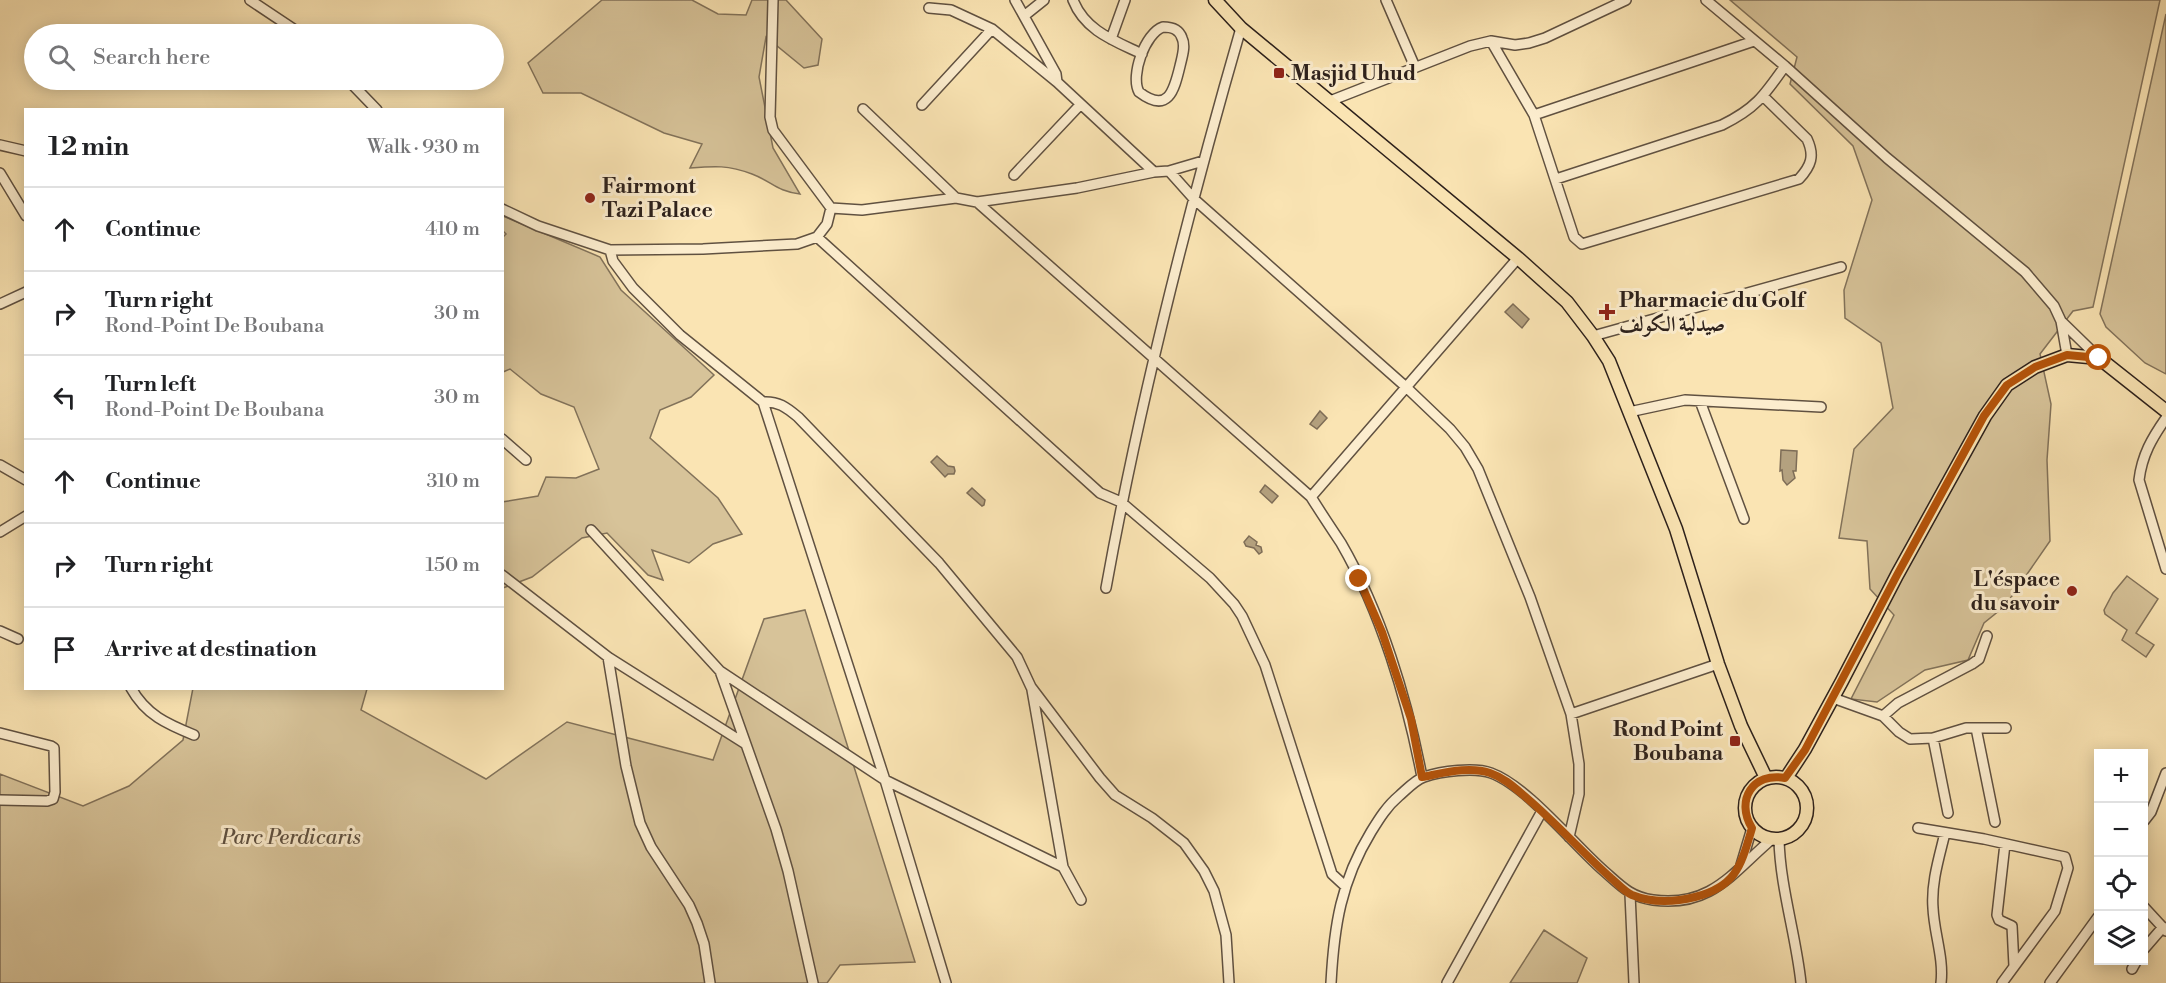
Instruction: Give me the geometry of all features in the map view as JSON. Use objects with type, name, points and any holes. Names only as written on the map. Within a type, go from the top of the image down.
[{"type":"main road","points":[[1215,0],[1241,28],[1518,258],[1567,302],[1593,336],[1609,361],[1676,529],[1718,664],[1761,781]]},
{"type":"main road","points":[[1785,778],[1805,750],[1984,416],[2007,385],[2035,367],[2067,355],[2099,358],[2166,411]]},
{"type":"main road","points":[[1798,785],[1805,750]]},
{"type":"main road","points":[[1777,776],[1785,778],[1798,785],[1807,801],[1804,822],[1789,836],[1776,839],[1761,835],[1752,828],[1747,819],[1746,800],[1750,791],[1761,781],[1777,776]]},
{"type":"street","points":[[250,0],[286,24]]},
{"type":"street","points":[[773,0],[770,117],[773,130],[831,208],[862,210],[956,198],[977,202],[1077,188],[1168,171],[1203,161]]},
{"type":"street","points":[[1015,0],[1056,74],[1057,82]]},
{"type":"street","points":[[1024,16],[1044,0]]},
{"type":"street","points":[[1073,0],[1087,23],[1111,39],[1143,54]]},
{"type":"street","points":[[1111,39],[1125,0]]},
{"type":"street","points":[[1386,0],[1415,67]]},
{"type":"street","points":[[1330,101],[1453,51],[1491,41],[1515,45],[1545,38],[1626,0]]},
{"type":"street","points":[[1706,0],[1785,66],[1887,158],[2025,272],[2054,306],[2061,321],[2067,355]]},
{"type":"street","points":[[929,8],[951,10],[992,29],[1057,82],[1154,172]]},
{"type":"street","points":[[1174,28],[1182,37],[1183,51],[1174,90],[1167,98],[1153,100],[1138,92],[1135,81],[1143,54],[1149,39],[1157,29],[1174,28]]},
{"type":"street","points":[[1106,588],[1121,502],[1154,360],[1203,161],[1241,28]]},
{"type":"street","points":[[922,105],[992,29]]},
{"type":"street","points":[[1491,41],[1534,115],[1575,237],[1581,244],[1799,179],[1810,165],[1810,147],[1807,139],[1763,96]]},
{"type":"street","points":[[1534,115],[1754,41]]},
{"type":"street","points":[[1556,179],[1722,125],[1743,115],[1763,96],[1785,66]]},
{"type":"street","points":[[358,90],[375,108]]},
{"type":"street","points":[[1014,175],[1080,105]]},
{"type":"street","points":[[862,109],[956,198]]},
{"type":"street","points":[[0,145],[24,151]]},
{"type":"street","points":[[1168,171],[1194,199],[1406,387],[1450,429],[1465,447],[1478,469],[1530,597],[1571,714],[1579,764],[1579,794],[1569,837]]},
{"type":"street","points":[[0,173],[24,213]]},
{"type":"street","points":[[977,202],[1311,497],[1341,544],[1382,632],[1411,719],[1422,777]]},
{"type":"street","points":[[504,210],[538,226],[610,250],[703,249],[797,244],[817,237],[827,224],[831,208]]},
{"type":"street","points":[[817,237],[1100,493],[1121,502],[1210,578],[1234,604],[1265,665],[1332,874],[1345,886]]},
{"type":"street","points":[[610,250],[613,261],[641,296],[680,335],[763,402],[885,780],[946,983]]},
{"type":"street","points":[[1311,497],[1518,258]]},
{"type":"street","points":[[1593,336],[1841,267]]},
{"type":"street","points":[[0,304],[24,293]]},
{"type":"street","points":[[2061,321],[2099,358]]},
{"type":"street","points":[[1629,412],[1685,400],[1821,407]]},
{"type":"street","points":[[763,402],[775,401],[798,417],[939,563],[1017,657],[1031,687],[1115,795],[1152,818],[1184,843],[1204,871],[1214,891],[1226,935],[1229,983]]},
{"type":"street","points":[[1700,401],[1744,519]]},
{"type":"street","points":[[2166,418],[2148,447],[2139,480],[2166,569]]},
{"type":"street","points":[[504,441],[526,460]]},
{"type":"street","points":[[0,465],[24,479]]},
{"type":"street","points":[[0,532],[24,517]]},
{"type":"street","points":[[591,530],[720,671],[885,780],[1063,867]]},
{"type":"street","points":[[504,577],[608,657],[744,743]]},
{"type":"street","points":[[0,631],[18,639]]},
{"type":"street","points":[[1882,716],[1898,703],[1979,659],[1987,636]]},
{"type":"street","points":[[608,657],[626,766],[640,823],[651,847],[690,905],[698,923],[710,983]]},
{"type":"street","points":[[1571,714],[1718,664]]},
{"type":"street","points":[[720,671],[776,829],[788,871],[813,983]]},
{"type":"street","points":[[1031,687],[1063,867],[1080,900]]},
{"type":"street","points":[[132,690],[153,716],[163,723],[194,735]]},
{"type":"street","points":[[1833,698],[1882,716],[1910,739],[1933,738],[1955,730],[2006,728]]},
{"type":"street","points":[[1976,728],[1995,822]]},
{"type":"street","points":[[0,733],[54,748],[55,792],[51,800],[0,800]]},
{"type":"street","points":[[1933,738],[1948,813]]},
{"type":"street","points":[[1331,983],[1336,926],[1345,886],[1361,849],[1391,803],[1422,777],[1470,770],[1491,773],[1506,780],[1630,894],[1651,900],[1670,902],[1708,893],[1725,883],[1741,865],[1776,839],[1794,931],[1801,983]]},
{"type":"street","points":[[2148,816],[2166,773]]},
{"type":"street","points":[[1447,983],[1542,811]]},
{"type":"street","points":[[1741,865],[1752,828]]},
{"type":"street","points":[[1918,828],[1964,835],[2065,857],[2068,864],[2055,911],[2002,983]]},
{"type":"street","points":[[1941,983],[1942,972],[1932,895],[1945,833]]},
{"type":"street","points":[[2005,844],[1997,915],[1999,920],[2012,926],[2014,966]]},
{"type":"street","points":[[1630,894],[1634,983]]},
{"type":"street","points":[[2147,911],[2164,929],[2148,946]]},
{"type":"street","points":[[2050,983],[2094,922]]},
{"type":"green space","points":[[602,0],[692,0],[718,14],[746,15],[752,0],[786,0],[822,39],[818,65],[804,68],[766,37],[759,77],[773,148],[800,194],[785,191],[759,177],[736,169],[690,168],[702,144],[664,133],[581,93],[543,93],[528,63]]},
{"type":"green space","points":[[1730,0],[2160,0],[2093,307],[2073,311],[2040,354],[2051,404],[2047,460],[2050,541],[2005,606],[1984,623],[1968,660],[1925,670],[1877,702],[1851,699],[1894,615],[1870,589],[1867,541],[1839,538],[1854,449],[1893,408],[1881,343],[1845,318],[1844,290],[1872,200],[1853,146],[1790,84],[1797,57]]},
{"type":"green space","points":[[2166,14],[2166,374],[2145,363],[2106,327],[2100,314]]},
{"type":"green space","points":[[504,216],[600,257],[621,290],[714,375],[691,397],[660,410],[650,438],[718,498],[742,534],[713,544],[689,563],[652,550],[663,580],[648,575],[607,533],[582,538],[532,577],[504,588],[504,502],[538,496],[546,477],[576,478],[599,469],[574,407],[541,394],[510,369],[504,372],[504,236],[506,234]]},
{"type":"green space","points":[[2127,576],[2158,599],[2136,633],[2154,645],[2146,657],[2122,640],[2127,630],[2105,614],[2104,610],[2113,593]]},
{"type":"green space","name":"Parc Perdicaris","points":[[805,610],[915,962],[840,965],[827,983],[0,983],[0,774],[83,806],[129,786],[183,740],[193,690],[367,690],[361,710],[486,779],[567,722],[713,760],[764,619]]},
{"type":"green space","points":[[1544,930],[1587,958],[1577,983],[1510,983]]},
{"type":"shaded area","points":[[1513,304],[1529,319],[1522,328],[1505,312]]},
{"type":"shaded area","points":[[1320,411],[1327,418],[1317,429],[1310,424]]},
{"type":"shaded area","points":[[1781,450],[1797,451],[1796,471],[1793,471],[1795,478],[1787,485],[1783,480],[1782,470],[1780,471]]},
{"type":"shaded area","points":[[937,456],[948,466],[954,467],[954,474],[948,474],[945,477],[931,462]]},
{"type":"shaded area","points":[[1265,485],[1278,496],[1272,503],[1260,492]]},
{"type":"shaded area","points":[[972,488],[985,500],[984,505],[982,506],[967,493]]},
{"type":"shaded area","points":[[1249,536],[1257,542],[1256,545],[1261,547],[1262,552],[1259,554],[1254,548],[1246,546],[1244,542]]},
{"type":"place","name":"Masjid Uhud","points":[[1279,73]]},
{"type":"place","name":"Fairmont Tazi Palace","points":[[590,198]]},
{"type":"place","name":"Pharmacie du Golf صيدلية الكولف","points":[[1607,312]]},
{"type":"place","name":"L'éspace du savoir","points":[[2072,591]]},
{"type":"place","name":"Rond Point Boubana","points":[[1735,741]]},
{"type":"route","points":[[1359,579],[1382,632],[1411,719],[1422,777],[1470,770],[1491,773],[1506,780],[1630,894],[1670,902],[1708,893],[1725,883],[1741,865],[1752,828],[1745,810],[1750,791],[1766,778],[1777,776],[1785,778],[1805,750],[1984,416],[2007,385],[2035,367],[2067,355],[2099,358]]}]
